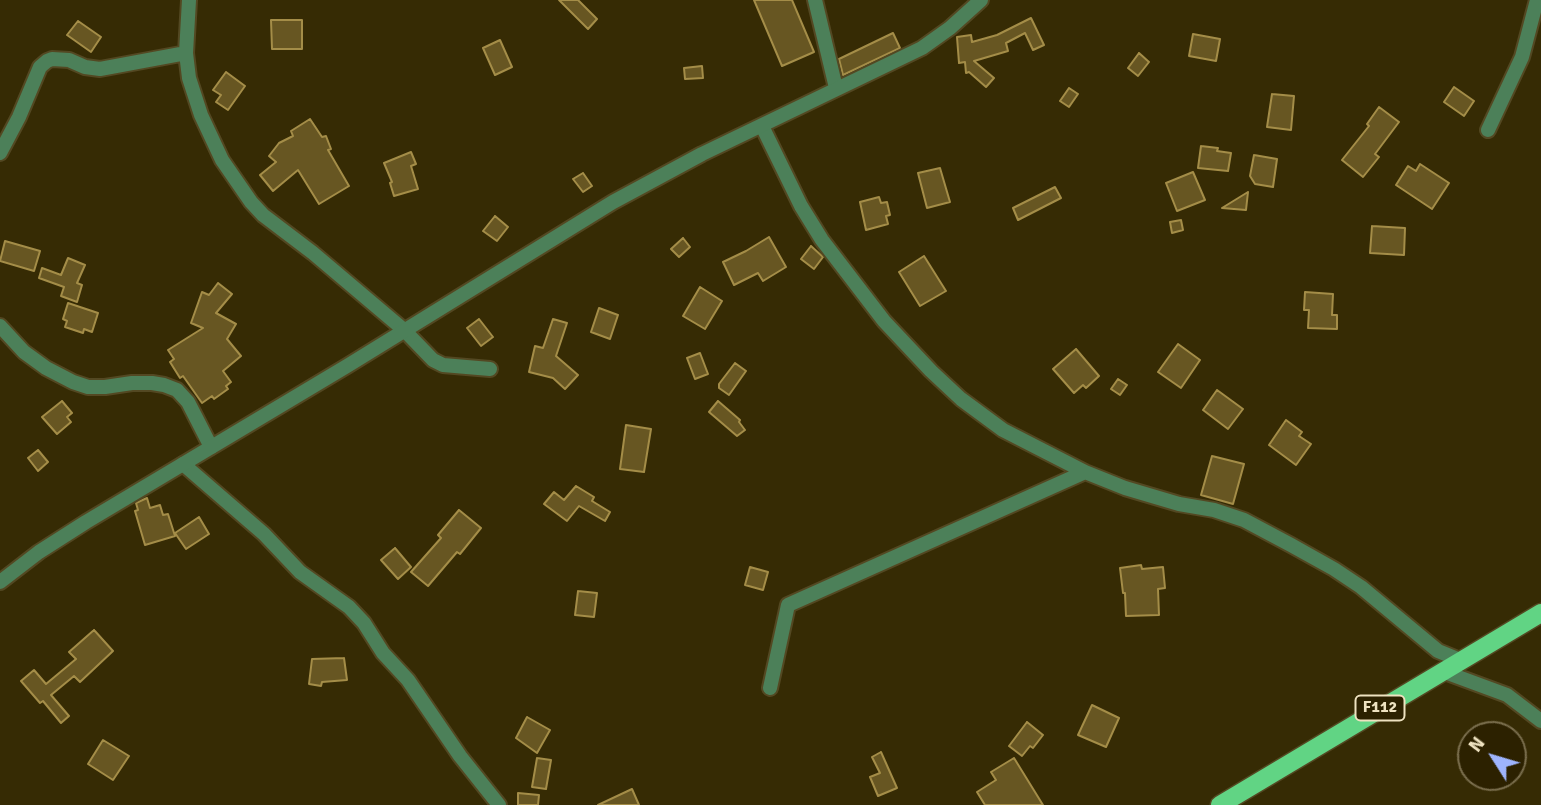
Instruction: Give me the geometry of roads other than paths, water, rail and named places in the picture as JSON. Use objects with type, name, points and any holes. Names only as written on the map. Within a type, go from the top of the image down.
[{"type":"main road","name":"F112","points":[[1220,805],[1541,613]]},
{"type":"street","points":[[189,0],[186,53],[201,115],[222,160],[251,202],[263,215],[313,253],[404,330],[433,360],[443,365],[490,369]]},
{"type":"street","points":[[815,0],[836,88]]},
{"type":"street","points":[[0,583],[39,552],[613,202],[836,88],[922,48],[950,28],[981,0]]},
{"type":"street","points":[[1488,130],[1522,57],[1537,0]]},
{"type":"street","points":[[0,153],[40,67],[47,61],[69,60],[100,69],[186,53]]},
{"type":"street","points":[[762,126],[801,205],[822,240],[884,321],[961,399],[1003,430],[1085,472],[1125,488],[1244,520],[1334,569],[1438,651],[1460,660]]},
{"type":"street","points":[[0,326],[24,352],[46,368],[73,382],[88,387],[152,383],[177,390],[188,402],[211,447]]},
{"type":"street","points":[[183,464],[264,534],[300,572],[349,607],[364,623],[383,653],[408,680],[460,756],[499,805]]},
{"type":"street","points":[[769,688],[788,605],[1085,472]]},
{"type":"street","points":[[1442,671],[1507,695],[1541,720]]}]
